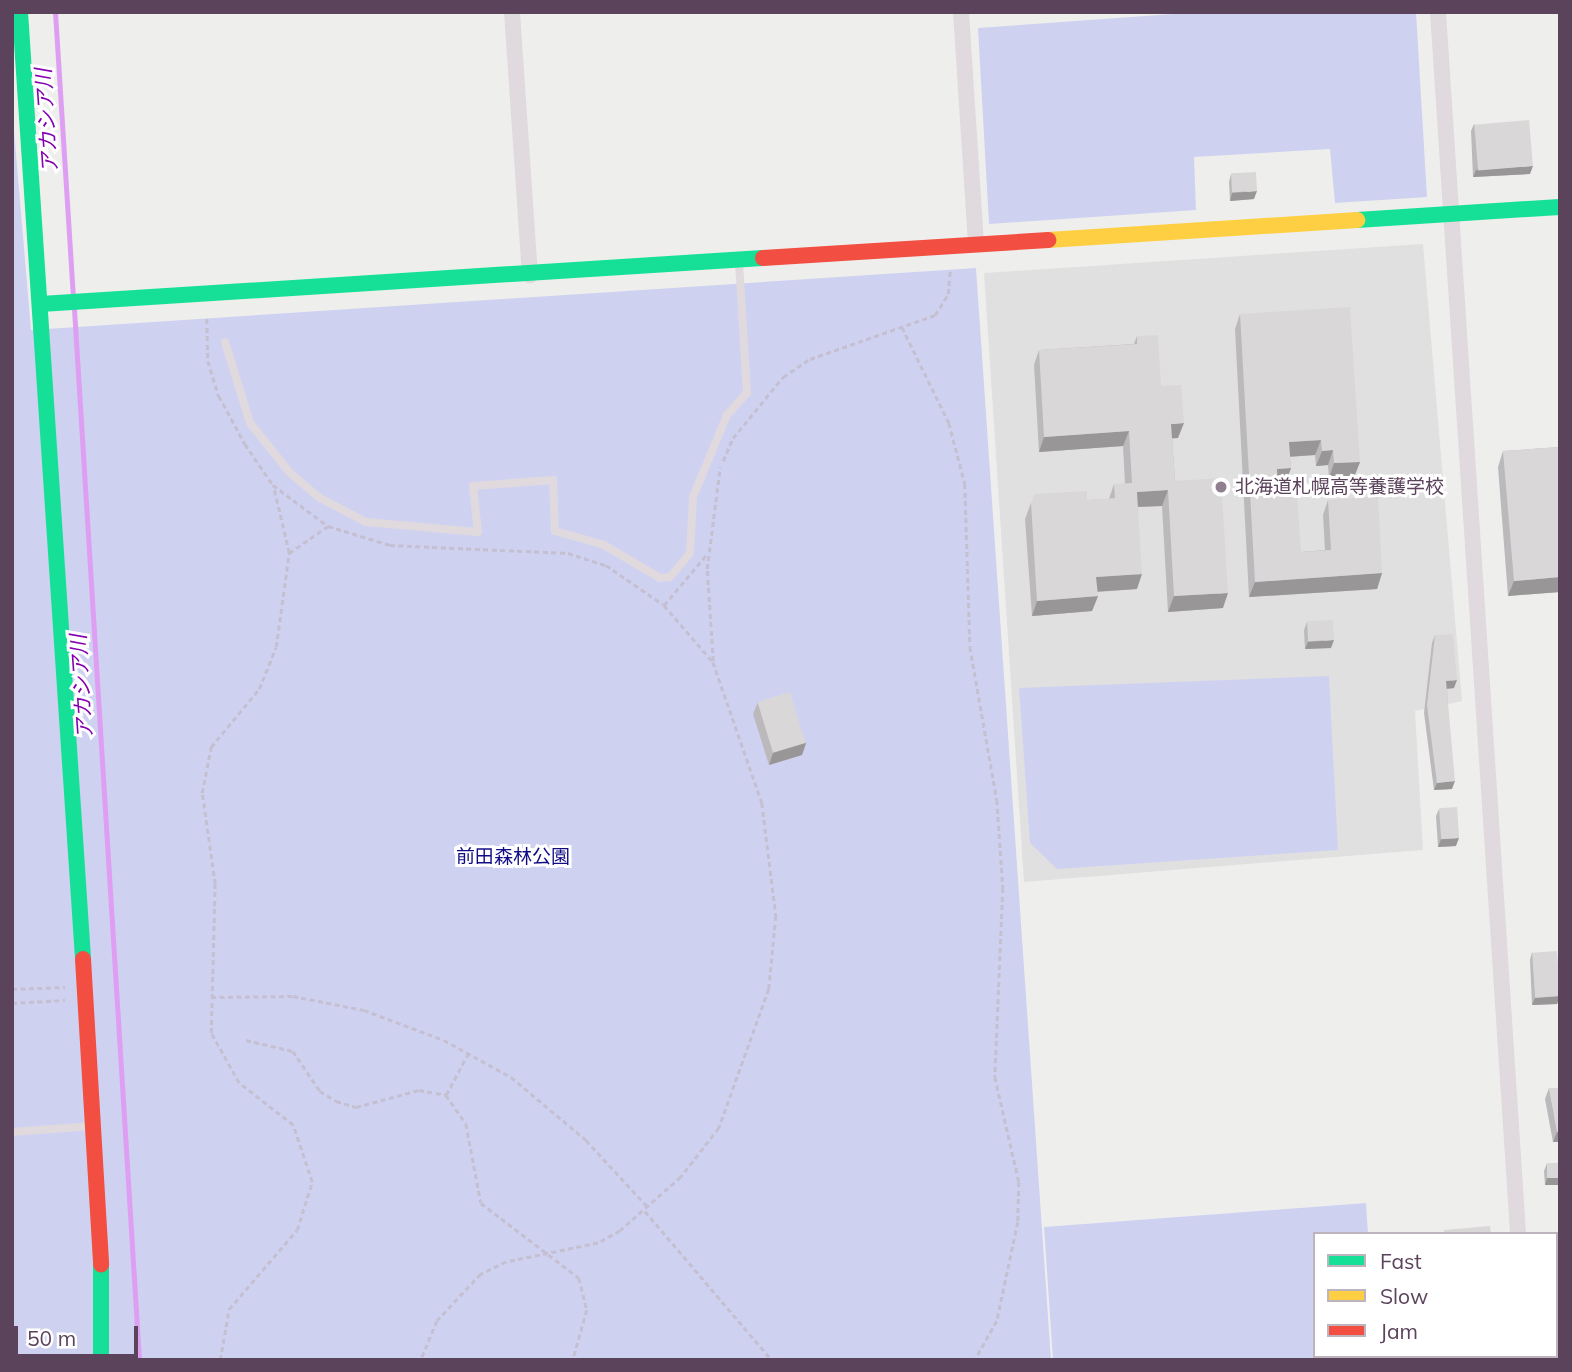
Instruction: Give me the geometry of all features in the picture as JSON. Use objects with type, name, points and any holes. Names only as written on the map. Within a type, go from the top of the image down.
[{"type":"street","points":[[20,12],[46,304],[94,1126],[101,1360]]},
{"type":"street","points":[[512,12],[530,275]]},
{"type":"street","points":[[961,12],[976,245]]},
{"type":"street","points":[[1438,12],[1518,1232]]},
{"type":"street","points":[[46,304],[1560,208]]},
{"type":"lane","points":[[225,342],[250,423],[289,473],[320,498],[366,522],[478,532],[473,486],[553,480],[555,531],[604,545],[660,578],[670,577],[690,553],[693,497],[722,426],[747,393],[739,260]]},
{"type":"lane","points":[[12,1132],[94,1126]]},
{"type":"path","points":[[421,1360],[437,1321],[481,1274],[548,1254],[598,1243],[646,1209],[719,1128],[769,989],[774,868],[762,803],[713,662],[709,552],[720,467],[764,396],[810,359],[902,327],[944,305],[950,270]]},
{"type":"path","points":[[207,319],[208,361],[219,396],[273,485],[289,553],[276,647],[259,689],[211,747],[202,793],[215,884],[211,1033],[221,1060],[293,1125],[312,1182],[297,1230],[229,1309],[220,1360]]},
{"type":"path","points":[[902,327],[949,423],[965,484],[970,648],[998,800],[1003,888],[995,1077],[1019,1182],[1018,1222],[997,1321],[975,1360]]},
{"type":"path","points":[[273,485],[328,526],[390,545],[568,552],[606,565],[664,605],[713,662]]},
{"type":"path","points":[[289,553],[328,526]]},
{"type":"path","points":[[664,605],[709,552]]},
{"type":"path","points":[[12,989],[85,992]]},
{"type":"path","points":[[12,1003],[85,992]]},
{"type":"path","points":[[211,997],[293,996],[364,1010],[469,1052],[511,1077],[586,1140],[772,1360]]},
{"type":"path","points":[[246,1040],[293,1051],[320,1091],[336,1101],[356,1107],[419,1090],[446,1096],[466,1124],[481,1203],[579,1278],[585,1293],[573,1360]]},
{"type":"path","points":[[446,1096],[469,1052]]},
{"type":"shaded area","name":"北海道札幌高等養護学校","points":[[1423,244],[1462,701],[1415,711],[1423,850],[1024,882],[984,273]]},
{"type":"green space","points":[[1201,12],[1416,12],[1427,197],[1335,203],[1330,149],[1194,157],[1196,210],[989,224],[978,28]]},
{"type":"green space","name":"前田森林公園","points":[[12,107],[31,330],[976,268],[1051,1360],[12,1360]]},
{"type":"green space","points":[[1329,676],[1338,850],[1057,869],[1030,843],[1019,688]]},
{"type":"green space","points":[[1366,1203],[1368,1232],[1313,1232],[1313,1358],[1374,1360],[1053,1360],[1044,1227]]},
{"type":"building","points":[[1529,120],[1533,166],[1478,171],[1474,125]]},
{"type":"building","points":[[1256,172],[1257,191],[1232,192],[1231,173]]},
{"type":"building","points":[[1350,307],[1360,462],[1334,463],[1333,450],[1322,451],[1321,440],[1289,442],[1291,468],[1277,469],[1278,495],[1297,494],[1301,552],[1331,550],[1328,500],[1378,496],[1382,573],[1255,582],[1240,314]]},
{"type":"building","points":[[1158,335],[1161,386],[1181,385],[1184,423],[1171,424],[1175,481],[1221,478],[1228,593],[1174,596],[1168,490],[1137,492],[1142,574],[1096,577],[1098,596],[1037,601],[1031,503],[1035,494],[1087,491],[1087,500],[1115,498],[1114,484],[1132,483],[1129,431],[1044,437],[1039,350],[1137,344],[1137,336]]},
{"type":"building","points":[[1560,447],[1560,577],[1514,581],[1503,451]]},
{"type":"building","points":[[1333,620],[1334,640],[1308,641],[1307,621]]},
{"type":"building","points":[[1453,634],[1457,680],[1446,681],[1455,781],[1437,783],[1427,705],[1435,635]]},
{"type":"building","points":[[790,692],[805,743],[773,753],[757,702]]},
{"type":"building","points":[[1457,807],[1459,838],[1441,839],[1439,808]]},
{"type":"building","points":[[1557,951],[1560,996],[1535,998],[1532,953]]},
{"type":"building","points":[[1549,1088],[1560,1088],[1560,1132],[1557,1132]]},
{"type":"building","points":[[1547,1163],[1560,1163],[1560,1178],[1547,1178]]},
{"type":"building","points":[[1490,1226],[1491,1232],[1444,1232]]},
{"type":"building","points":[[1401,1358],[1426,1358],[1426,1360]]},
{"type":"building","points":[[1477,1358],[1500,1358],[1500,1360]]},
{"type":"waterway","name":"アカシア川","points":[[55,12],[73,296]]},
{"type":"waterway","name":"アカシア川","points":[[74,309],[139,1360]]},
{"type":"traffic: fast","points":[[20,12],[83,959]]},
{"type":"traffic: fast","points":[[1357,220],[1560,207]]},
{"type":"traffic: fast","points":[[41,304],[763,258]]},
{"type":"traffic: fast","points":[[101,1264],[101,1360]]},
{"type":"traffic: slow","points":[[1048,240],[1357,220]]},
{"type":"traffic: jam","points":[[763,258],[1048,240]]},
{"type":"traffic: jam","points":[[83,959],[101,1264]]},
{"type":"place","name":"北海道札幌高等養護学校","points":[[1221,487]]}]
